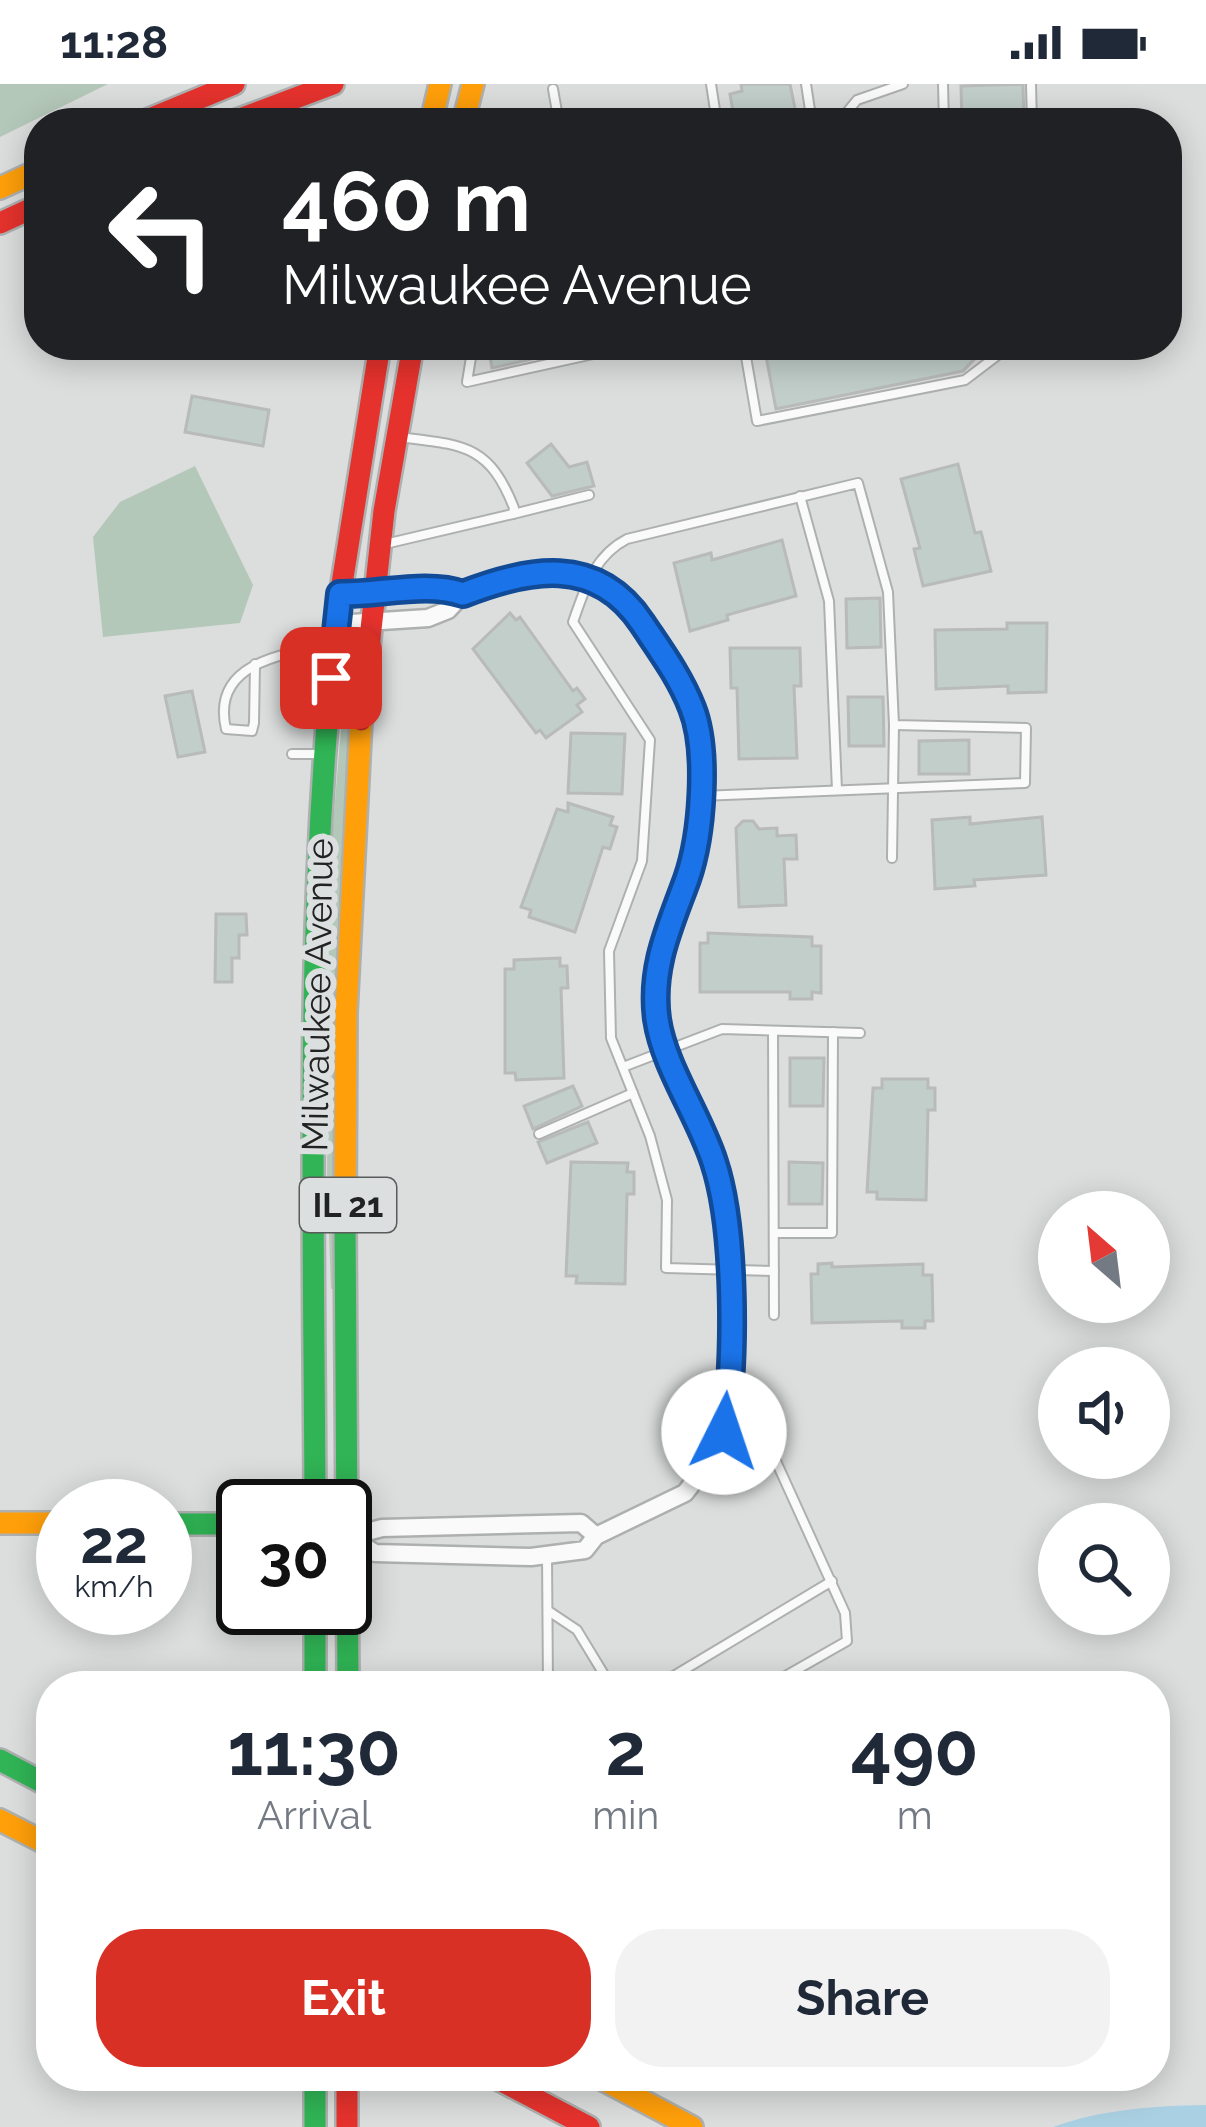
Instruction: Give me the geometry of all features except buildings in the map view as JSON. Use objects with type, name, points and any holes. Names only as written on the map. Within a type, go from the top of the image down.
[{"type":"main road","points":[[176,108],[234,84]]},
{"type":"main road","points":[[269,108],[333,84]]},
{"type":"main road","name":"Milwaukee Avenue","points":[[315,1479],[316,953],[324,754],[340,594],[378,360]]},
{"type":"main road","name":"Milwaukee Avenue","points":[[346,1479],[349,873],[371,595],[409,360]]},
{"type":"main road","points":[[0,1523],[36,1523]]},
{"type":"main road","points":[[315,1635],[315,1671]]},
{"type":"main road","name":"Milwaukee Avenue","points":[[347,1635],[348,1671]]},
{"type":"main road","points":[[0,1760],[36,1779]]},
{"type":"main road","points":[[0,1820],[36,1838]]},
{"type":"main road","points":[[315,2091],[315,2127]]},
{"type":"main road","points":[[347,2091],[347,2127]]},
{"type":"main road","points":[[521,2091],[590,2127]]},
{"type":"main road","points":[[624,2091],[692,2127]]},
{"type":"street","points":[[335,634],[428,618],[448,610],[463,594],[528,571],[587,580],[611,592],[637,615],[680,680],[697,723],[700,796],[692,866],[656,965],[657,1024],[728,1211],[727,1415],[722,1439],[707,1468],[675,1501],[596,1536],[585,1550],[518,1557],[372,1551]]},
{"type":"street","points":[[340,594],[440,586],[463,594]]},
{"type":"street","points":[[372,1530],[581,1523],[596,1536]]},
{"type":"lane","points":[[850,108],[857,100],[903,84]]},
{"type":"lane","points":[[553,89],[556,108]]},
{"type":"lane","points":[[470,360],[466,382],[566,360]]},
{"type":"lane","points":[[747,360],[757,421],[965,380],[991,360]]},
{"type":"lane","points":[[395,436],[455,445],[492,464],[504,482],[513,514]]},
{"type":"lane","points":[[774,1271],[666,1268],[667,1200],[611,1038],[609,951],[642,861],[650,740],[573,622],[587,580],[608,549],[626,538],[858,483],[889,592],[896,787],[892,858]]},
{"type":"lane","points":[[378,545],[589,495]]},
{"type":"lane","points":[[800,496],[829,601],[837,790]]},
{"type":"lane","points":[[255,664],[252,731],[233,733],[226,729],[224,701],[233,682],[255,664],[335,634]]},
{"type":"lane","points":[[700,796],[1025,783],[1026,728],[894,725]]},
{"type":"lane","points":[[292,754],[324,754]]},
{"type":"lane","points":[[622,1067],[722,1029],[860,1033]]},
{"type":"lane","points":[[773,1030],[774,1315]]},
{"type":"lane","points":[[774,1233],[832,1233],[833,1033]]},
{"type":"lane","points":[[539,1134],[633,1093]]},
{"type":"lane","points":[[722,1439],[775,1459],[845,1613],[847,1641],[794,1671]]},
{"type":"lane","points":[[516,1526],[518,1557]]},
{"type":"lane","points":[[547,1555],[548,1671]]},
{"type":"lane","points":[[682,1671],[832,1581]]},
{"type":"lane","points":[[549,1611],[577,1630],[602,1671]]},
{"type":"green space","points":[[0,84],[108,84],[59,108],[24,108],[24,125],[0,137]]},
{"type":"green space","points":[[195,466],[253,585],[240,623],[103,637],[93,537],[120,502]]},
{"type":"green space","points":[[348,646],[352,666],[337,932],[336,1289],[331,1289],[329,872]]},
{"type":"water","points":[[1206,2105],[1206,2127],[1053,2127],[1128,2110]]},
{"type":"traffic: fast","points":[[315,1479],[316,945],[327,721],[338,609]]},
{"type":"traffic: fast","points":[[345,1220],[348,1671]]},
{"type":"traffic: fast","points":[[192,1524],[216,1524]]},
{"type":"traffic: fast","points":[[315,1635],[315,1671]]},
{"type":"traffic: fast","points":[[0,1760],[36,1779]]},
{"type":"traffic: fast","points":[[315,2091],[315,2127]]},
{"type":"traffic: slow","points":[[434,108],[440,84]]},
{"type":"traffic: slow","points":[[467,108],[473,84]]},
{"type":"traffic: slow","points":[[0,188],[24,177]]},
{"type":"traffic: slow","points":[[345,1220],[346,1013],[361,720]]},
{"type":"traffic: slow","points":[[0,1523],[36,1523]]},
{"type":"traffic: slow","points":[[0,1820],[36,1838]]},
{"type":"traffic: slow","points":[[624,2091],[692,2127]]},
{"type":"traffic: jam","points":[[176,108],[234,84]]},
{"type":"traffic: jam","points":[[269,108],[333,84]]},
{"type":"traffic: jam","points":[[0,223],[24,212]]},
{"type":"traffic: jam","points":[[338,609],[378,360]]},
{"type":"traffic: jam","points":[[361,720],[384,511],[410,360]]},
{"type":"traffic: jam","points":[[347,2091],[347,2127]]},
{"type":"traffic: jam","points":[[521,2091],[589,2127]]},
{"type":"route","points":[[331,678],[340,594],[418,592],[440,586],[463,594],[515,574],[540,570],[577,576],[611,592],[637,615],[680,680],[697,723],[699,817],[692,866],[656,965],[654,984],[657,1024],[714,1160],[728,1211],[724,1432]]}]
